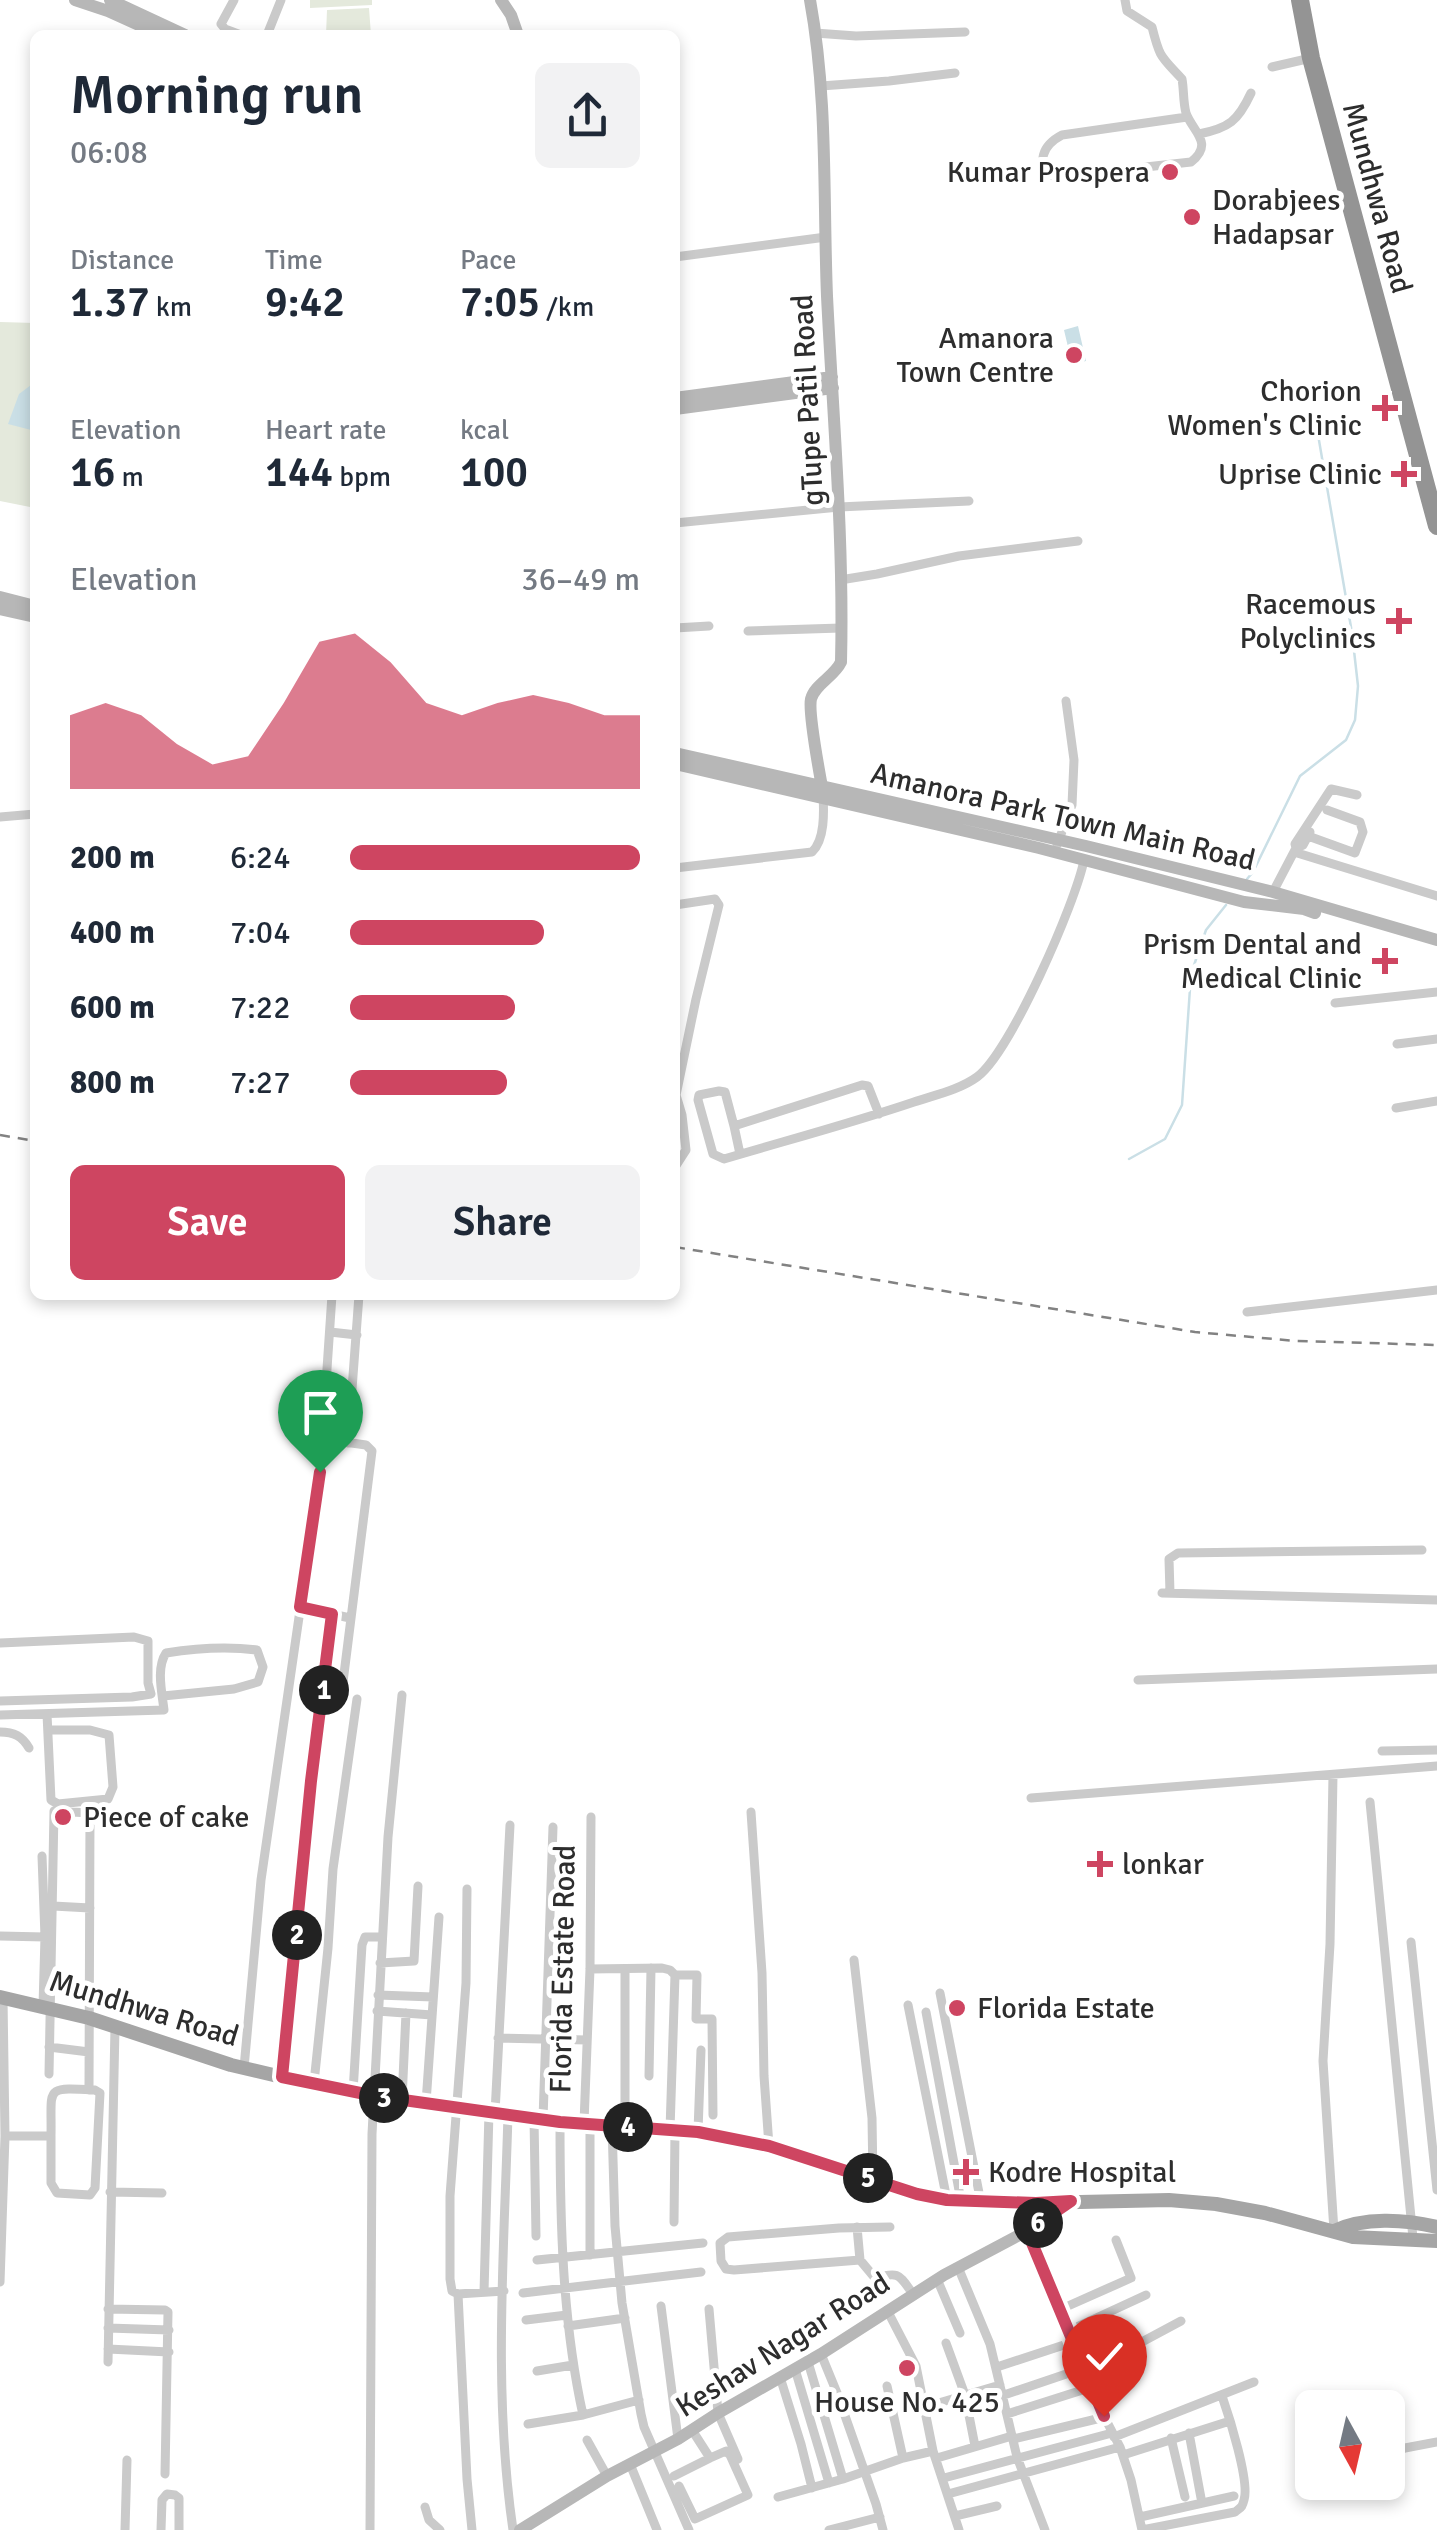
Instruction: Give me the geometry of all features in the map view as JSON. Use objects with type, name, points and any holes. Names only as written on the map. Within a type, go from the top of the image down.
[{"type":"highway","name":"Mundhwa Road","points":[[1300,0],[1310,58],[1434,502],[1437,526]]},
{"type":"highway","name":"Mundhwa Road","points":[[1311,0],[1316,36],[1437,483]]},
{"type":"main road","name":"Mundhwa Road","points":[[2,1998],[88,2018],[244,2068],[314,2084],[560,2122],[698,2132],[769,2146],[917,2194],[954,2201],[1132,2200],[1216,2204],[1334,2231],[1350,2224],[1412,2230],[1437,2227]]},
{"type":"main road","name":"Mundhwa Road","points":[[1412,2230],[1437,2241]]},
{"type":"street","points":[[76,0],[150,30]]},
{"type":"street","points":[[110,0],[174,30]]},
{"type":"street","points":[[228,30],[221,24],[234,0]]},
{"type":"street","points":[[269,30],[281,0]]},
{"type":"street","points":[[501,0],[518,30]]},
{"type":"street","points":[[511,0],[520,30]]},
{"type":"street","name":"gTupe Patil Road","points":[[810,0],[822,86],[841,628],[841,662],[810,701],[822,793]]},
{"type":"street","points":[[1125,0],[1127,10],[1152,27],[1164,63],[1182,80],[1187,117],[1199,134],[1200,155],[1191,162],[1056,177],[1045,171],[1044,154],[1051,140],[1062,135],[1187,117]]},
{"type":"street","points":[[816,33],[856,36],[965,32]]},
{"type":"street","points":[[1272,68],[1310,58]]},
{"type":"street","points":[[822,86],[954,73]]},
{"type":"street","points":[[1199,134],[1224,129],[1252,93]]},
{"type":"street","points":[[680,256],[826,236]]},
{"type":"street","points":[[680,397],[832,382]]},
{"type":"street","points":[[680,407],[832,382]]},
{"type":"street","points":[[680,523],[839,507],[968,501]]},
{"type":"street","points":[[840,580],[959,556],[1078,541]]},
{"type":"street","points":[[0,598],[30,605]]},
{"type":"street","points":[[0,609],[30,616]]},
{"type":"street","points":[[680,628],[709,626]]},
{"type":"street","points":[[748,631],[841,628]]},
{"type":"street","points":[[1057,846],[1072,804],[1074,760],[1066,701]]},
{"type":"street","name":"Amanora Park Town Main Road","points":[[680,754],[822,793]]},
{"type":"street","name":"Amanora Park Town Main Road","points":[[680,765],[822,793],[1086,856],[1254,887],[1437,940]]},
{"type":"street","points":[[1272,892],[1295,844],[1326,794],[1332,789],[1357,795]]},
{"type":"street","points":[[680,867],[812,852],[819,846],[822,793]]},
{"type":"street","points":[[1295,850],[1302,846],[1309,832],[1356,853],[1363,832],[1360,822],[1327,810]]},
{"type":"street","points":[[0,817],[30,814]]},
{"type":"street","points":[[1295,850],[1437,896]]},
{"type":"street","points":[[740,1154],[725,1092],[698,1096],[714,1154],[724,1159],[879,1114],[962,1086],[979,1076],[993,1061],[1033,988],[1070,908],[1086,856]]},
{"type":"street","name":"Amanora Park Town Main Road","points":[[1115,860],[1212,894],[1304,909],[1437,949]]},
{"type":"street","points":[[680,904],[715,899],[720,905],[680,1057]]},
{"type":"street","points":[[1335,1003],[1437,992]]},
{"type":"street","points":[[1397,1044],[1437,1040]]},
{"type":"street","points":[[734,1126],[862,1086],[868,1086],[879,1114]]},
{"type":"street","points":[[1396,1108],[1437,1101]]},
{"type":"street","points":[[680,1108],[686,1150],[680,1159]]},
{"type":"street","points":[[1247,1312],[1437,1290]]},
{"type":"street","points":[[244,2068],[261,1880],[320,1472],[332,1300]]},
{"type":"street","points":[[348,1442],[360,1300]]},
{"type":"street","points":[[330,1332],[357,1335]]},
{"type":"street","points":[[322,1439],[366,1445],[372,1451],[341,1698]]},
{"type":"street","points":[[1422,1550],[1178,1552],[1169,1559],[1166,1593],[1437,1600]]},
{"type":"street","points":[[300,1607],[350,1618]]},
{"type":"street","points":[[282,2077],[332,1614]]},
{"type":"street","points":[[0,1643],[134,1637],[148,1641],[151,1694],[0,1701]]},
{"type":"street","points":[[0,1716],[164,1710],[162,1696],[161,1660],[166,1653],[193,1648],[257,1650],[262,1667],[258,1682],[234,1690],[162,1696]]},
{"type":"street","points":[[1138,1680],[1437,1669]]},
{"type":"street","points":[[370,2530],[370,2211],[377,2011],[402,1695]]},
{"type":"street","points":[[314,2084],[333,1868],[357,1699]]},
{"type":"street","points":[[47,1714],[51,1800],[58,1804],[108,1798],[113,1787],[109,1735],[90,1730],[48,1730]]},
{"type":"street","points":[[0,1732],[18,1735],[29,1748]]},
{"type":"street","points":[[1382,1751],[1437,1750]]},
{"type":"street","points":[[1031,1798],[1437,1766]]},
{"type":"street","points":[[1333,1776],[1323,2061],[1334,2231]]},
{"type":"street","points":[[1370,1802],[1412,2230]]},
{"type":"street","points":[[46,2008],[54,1811],[90,1813],[89,2090]]},
{"type":"street","points":[[752,1812],[769,2146]]},
{"type":"street","name":"Florida Estate Road","points":[[590,1817],[590,2256]]},
{"type":"street","points":[[510,1825],[497,2113],[504,2291],[504,2463],[516,2530]]},
{"type":"street","points":[[536,2236],[554,1827]]},
{"type":"street","points":[[42,1856],[49,2074]]},
{"type":"street","points":[[380,1963],[414,1961],[418,1886]]},
{"type":"street","points":[[467,1889],[466,1983],[450,2196],[450,2288],[458,2294],[504,2291]]},
{"type":"street","points":[[52,1906],[90,1908]]},
{"type":"street","points":[[426,2104],[438,1917]]},
{"type":"street","points":[[0,1936],[46,1938]]},
{"type":"street","points":[[354,2092],[362,1944],[365,1937],[382,1938]]},
{"type":"street","points":[[1410,1942],[1437,2190]]},
{"type":"street","points":[[854,1960],[872,2118],[873,2180]]},
{"type":"street","points":[[625,1968],[618,2126],[620,2282],[644,2428],[688,2530]]},
{"type":"street","points":[[590,1969],[651,1968],[670,1970],[675,1975],[696,1975],[696,2019],[712,2019],[712,2116]]},
{"type":"street","points":[[650,2076],[651,1968]]},
{"type":"street","points":[[674,2222],[675,1975]]},
{"type":"street","points":[[940,1994],[981,2202]]},
{"type":"street","points":[[378,1996],[433,1998]]},
{"type":"street","points":[[0,2282],[2,1998]]},
{"type":"street","points":[[908,2005],[954,2201]]},
{"type":"street","points":[[377,2011],[432,2014]]},
{"type":"street","points":[[926,2012],[954,2201]]},
{"type":"street","points":[[402,2100],[406,2013]]},
{"type":"street","points":[[108,2362],[115,2027]]},
{"type":"street","points":[[498,2038],[587,2040]]},
{"type":"street","points":[[49,2047],[89,2052]]},
{"type":"street","points":[[698,2132],[701,2050]]},
{"type":"street","points":[[62,2088],[95,2090],[101,2097],[95,2188],[90,2195],[57,2193],[54,2189],[50,2136],[52,2094],[62,2088]]},
{"type":"street","points":[[484,2292],[497,2113]]},
{"type":"street","points":[[560,2122],[568,2321],[582,2415]]},
{"type":"street","points":[[4,2136],[50,2136]]},
{"type":"street","points":[[110,2192],[162,2193]]},
{"type":"street","name":"Keshav Nagar Road","points":[[516,2530],[541,2524],[608,2476],[815,2358],[937,2279],[1027,2231],[1071,2201]]},
{"type":"street","points":[[857,2227],[860,2260],[876,2278],[892,2272],[898,2275],[914,2294]]},
{"type":"street","points":[[860,2260],[726,2270],[720,2243],[728,2237],[890,2227]]},
{"type":"street","points":[[1027,2231],[1122,2451],[1142,2530],[1234,2512],[1243,2505],[1246,2489],[1222,2396]]},
{"type":"street","points":[[1059,2310],[1131,2278],[1116,2240]]},
{"type":"street","points":[[537,2260],[703,2244]]},
{"type":"street","points":[[958,2267],[990,2344],[1017,2457],[1045,2530]]},
{"type":"street","points":[[523,2293],[701,2272]]},
{"type":"street","points":[[937,2279],[960,2334]]},
{"type":"street","points":[[458,2294],[472,2530]]},
{"type":"street","points":[[1068,2331],[1146,2295]]},
{"type":"street","points":[[661,2306],[678,2439]]},
{"type":"street","points":[[108,2309],[165,2310],[169,2315],[165,2474]]},
{"type":"street","points":[[709,2309],[718,2413],[739,2462]]},
{"type":"street","points":[[887,2310],[916,2366],[935,2454],[959,2530]]},
{"type":"street","points":[[526,2320],[625,2318]]},
{"type":"street","points":[[925,2407],[1084,2368],[1181,2321]]},
{"type":"street","points":[[108,2328],[169,2330]]},
{"type":"street","points":[[997,2367],[1073,2342]]},
{"type":"street","points":[[946,2343],[965,2395],[975,2446]]},
{"type":"street","points":[[108,2349],[168,2352]]},
{"type":"street","points":[[951,2357],[964,2351]]},
{"type":"street","points":[[815,2358],[865,2471],[883,2530]]},
{"type":"street","points":[[815,2358],[843,2479]]},
{"type":"street","points":[[537,2371],[573,2366]]},
{"type":"street","points":[[795,2369],[829,2483]]},
{"type":"street","points":[[780,2378],[812,2488]]},
{"type":"street","points":[[944,2478],[1113,2435],[1254,2382]]},
{"type":"street","points":[[888,2386],[903,2458]]},
{"type":"street","points":[[1007,2414],[1092,2388]]},
{"type":"street","points":[[528,2424],[639,2400]]},
{"type":"street","points":[[778,2497],[903,2458],[1104,2416]]},
{"type":"street","points":[[948,2494],[1230,2420]]},
{"type":"street","points":[[692,2430],[710,2458]]},
{"type":"street","points":[[1189,2433],[1201,2498]]},
{"type":"street","points":[[1171,2438],[1185,2498]]},
{"type":"street","points":[[587,2440],[608,2476]]},
{"type":"street","points":[[1405,2448],[1437,2442]]},
{"type":"street","points":[[726,2451],[748,2495],[695,2519],[676,2481],[710,2458],[726,2451]]},
{"type":"street","points":[[125,2530],[127,2460]]},
{"type":"street","points":[[630,2464],[657,2530]]},
{"type":"street","points":[[161,2530],[162,2500],[167,2494],[179,2498],[178,2530]]},
{"type":"street","points":[[1140,2516],[1234,2496]]},
{"type":"street","points":[[955,2516],[997,2506]]},
{"type":"street","points":[[425,2507],[440,2530]]},
{"type":"street","points":[[829,2530],[880,2517]]},
{"type":"shaded area","points":[[310,0],[372,0],[372,5],[310,8]]},
{"type":"shaded area","points":[[369,8],[371,30],[326,30],[327,10]]},
{"type":"shaded area","points":[[0,322],[30,323],[30,507],[0,501]]},
{"type":"water","points":[[1078,326],[1086,361],[1072,364],[1064,330]]},
{"type":"water","points":[[30,386],[30,430],[8,424],[19,394]]},
{"type":"waterway","points":[[1247,879],[1300,776],[1346,740],[1355,720],[1358,686],[1352,633],[1315,417]]},
{"type":"waterway","points":[[1129,1159],[1165,1139],[1182,1105],[1191,974],[1206,930],[1226,905]]},
{"type":"railway","points":[[0,1135],[30,1140]]},
{"type":"railway","points":[[680,1248],[1195,1332],[1296,1341],[1437,1345]]},
{"type":"place","name":"Kumar Prospera","points":[[1170,172]]},
{"type":"place","name":"Dorabjees Hadapsar","points":[[1192,217]]},
{"type":"place","name":"Amanora Town Centre","points":[[1074,355]]},
{"type":"place","name":"Chorion Women's Clinic","points":[[1385,408]]},
{"type":"place","name":"Uprise Clinic","points":[[1404,474]]},
{"type":"place","name":"Racemous Polyclinics","points":[[1399,621]]},
{"type":"place","name":"Prism Dental and Medical Clinic","points":[[1385,961]]},
{"type":"place","name":"Piece of cake","points":[[63,1817]]},
{"type":"place","name":"lonkar","points":[[1100,1864]]},
{"type":"place","name":"Florida Estate","points":[[957,2008]]},
{"type":"place","name":"Kodre Hospital","points":[[966,2172]]},
{"type":"place","name":"House No. 425","points":[[907,2368]]},
{"type":"route","points":[[320,1472],[300,1607],[332,1614],[282,2077],[375,2096],[560,2122],[698,2132],[769,2146],[947,2200],[1071,2201],[1027,2231],[1104,2416]]}]
